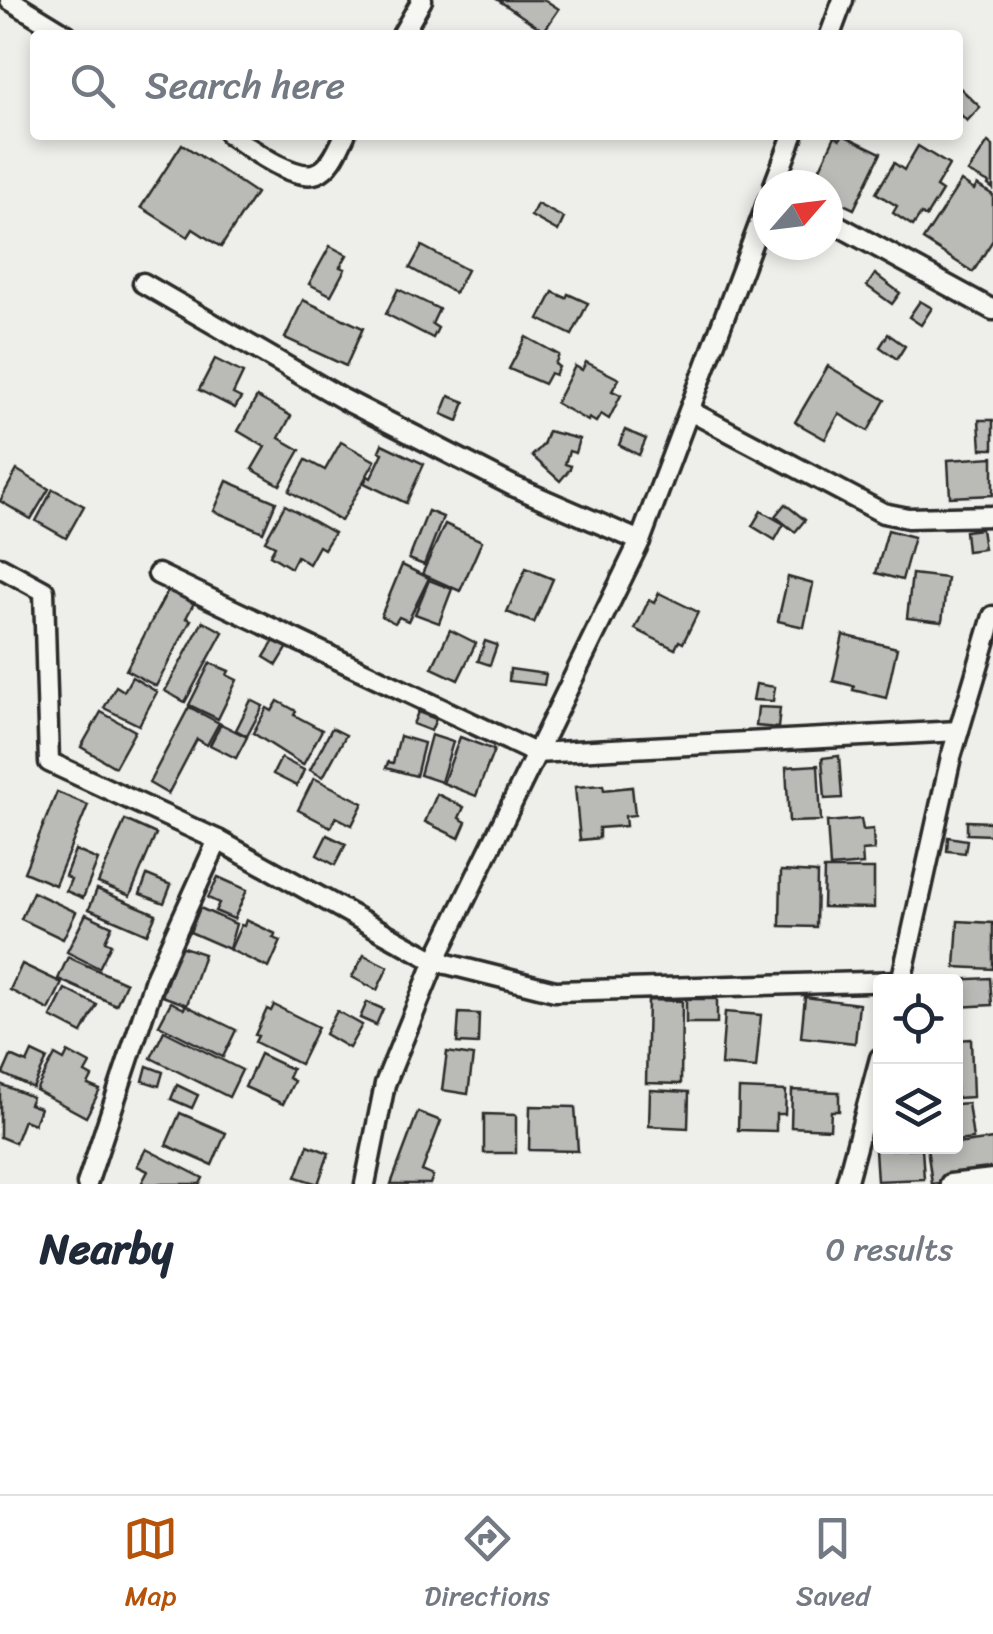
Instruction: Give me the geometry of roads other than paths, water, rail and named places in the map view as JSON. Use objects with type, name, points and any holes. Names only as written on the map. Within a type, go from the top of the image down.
[{"type":"street","points":[[10,0],[58,30]]},
{"type":"street","points":[[405,30],[422,0]]},
{"type":"street","points":[[832,30],[843,0]]},
{"type":"street","points":[[239,140],[299,175],[317,173],[331,161],[343,140]]},
{"type":"street","points":[[779,170],[790,140]]},
{"type":"street","points":[[843,228],[993,310]]},
{"type":"street","points":[[364,1184],[385,1084],[435,961],[640,540],[753,241]]},
{"type":"street","points":[[144,282],[343,399],[513,486],[640,540]]},
{"type":"street","points":[[690,411],[883,513],[908,518],[993,516]]},
{"type":"street","points":[[0,567],[44,591],[49,762],[218,840],[435,961],[555,991],[873,982]]},
{"type":"street","points":[[158,574],[535,753],[959,731]]},
{"type":"street","points":[[904,974],[959,731],[993,616]]},
{"type":"street","points":[[86,1184],[156,976],[218,840]]},
{"type":"street","points":[[846,1184],[878,1064]]},
{"type":"street","points":[[950,1184],[993,1179]]}]
